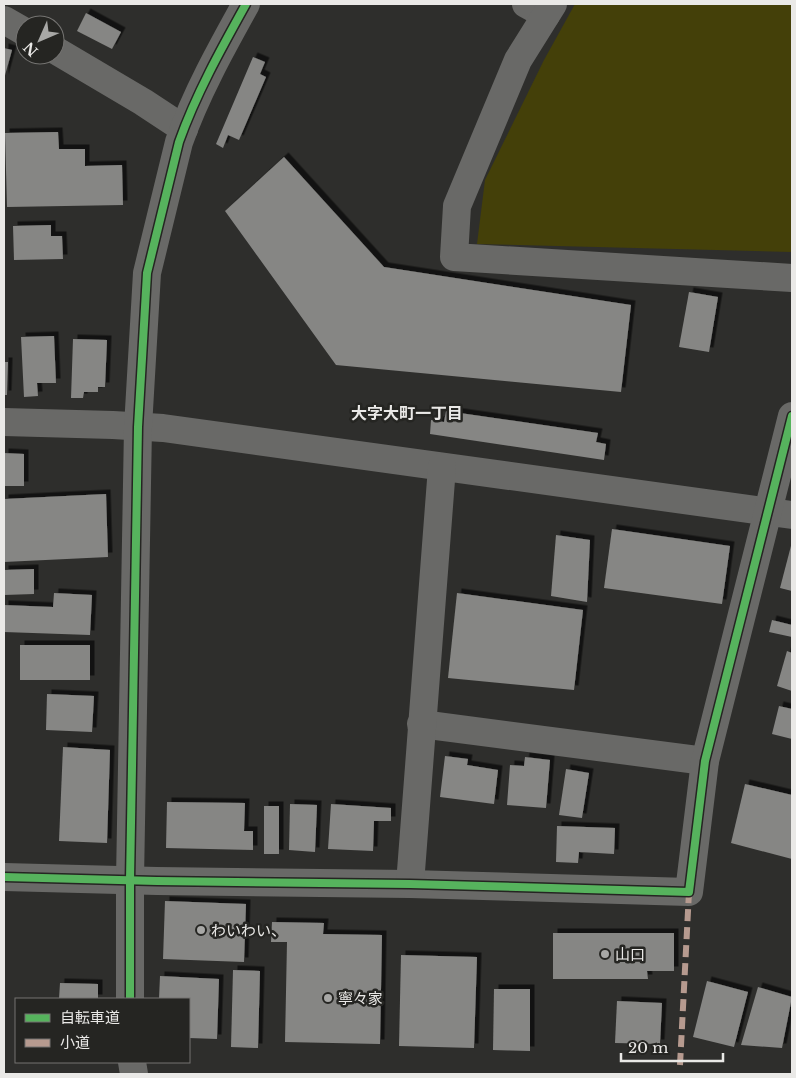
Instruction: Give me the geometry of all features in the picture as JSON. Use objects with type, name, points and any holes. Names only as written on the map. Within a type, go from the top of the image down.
[{"type":"street","points":[[130,998],[130,880],[138,427],[147,273],[179,142],[212,65],[246,4]]},
{"type":"street","points":[[542,8],[518,60],[457,206],[454,257],[792,278]]},
{"type":"street","points":[[4,20],[15,26]]},
{"type":"street","points":[[65,56],[143,102],[184,129]]},
{"type":"street","points":[[4,877],[410,884],[688,892],[704,761],[780,513],[792,416]]},
{"type":"street","points":[[4,422],[113,424],[163,428],[780,513]]},
{"type":"street","points":[[410,884],[442,467]]},
{"type":"street","points":[[421,724],[704,761]]},
{"type":"shaded area","points":[[575,4],[792,4],[792,252],[477,244],[485,180],[544,60]]},
{"type":"building","points":[[86,13],[121,32],[112,49],[77,31]]},
{"type":"building","points":[[4,48],[12,50],[4,79]]},
{"type":"building","points":[[253,57],[265,62],[260,74],[266,77],[239,140],[228,135],[223,148],[216,144]]},
{"type":"building","points":[[58,132],[59,149],[85,149],[85,166],[122,165],[123,205],[7,207],[5,133]]},
{"type":"building","points":[[284,157],[384,267],[631,305],[621,392],[336,365],[225,211]]},
{"type":"building","points":[[51,225],[51,236],[62,236],[63,259],[14,260],[13,226]]},
{"type":"building","points":[[689,292],[718,297],[709,352],[679,347]]},
{"type":"building","points":[[54,336],[56,383],[37,383],[38,396],[24,397],[21,337]]},
{"type":"building","points":[[73,339],[107,340],[105,387],[98,387],[98,392],[84,392],[83,398],[71,398]]},
{"type":"building","points":[[4,362],[8,362],[7,395],[4,395]]},
{"type":"building","points":[[446,411],[598,433],[596,442],[606,444],[604,460],[430,434],[431,420],[444,422]]},
{"type":"building","points":[[4,453],[24,454],[24,486],[4,486]]},
{"type":"building","points":[[106,494],[108,557],[4,562],[4,499]]},
{"type":"building","points":[[612,529],[730,546],[722,604],[604,588]]},
{"type":"building","points":[[556,535],[590,540],[587,602],[551,596]]},
{"type":"building","points":[[792,542],[792,591],[780,588]]},
{"type":"building","points":[[34,569],[34,594],[4,595],[4,570]]},
{"type":"building","points":[[54,593],[92,595],[90,635],[4,632],[4,605],[53,607]]},
{"type":"building","points":[[457,593],[583,610],[574,690],[448,678]]},
{"type":"building","points":[[772,620],[792,625],[792,637],[769,632]]},
{"type":"building","points":[[20,645],[90,645],[90,680],[20,680]]},
{"type":"building","points":[[787,651],[792,653],[792,691],[777,686]]},
{"type":"building","points":[[47,694],[94,696],[92,732],[46,730]]},
{"type":"building","points":[[779,706],[792,709],[792,739],[772,734]]},
{"type":"building","points":[[63,747],[110,750],[107,843],[59,841]]},
{"type":"building","points":[[445,756],[468,759],[467,765],[498,770],[494,804],[440,797]]},
{"type":"building","points":[[525,757],[550,760],[546,808],[507,805],[510,765],[524,766]]},
{"type":"building","points":[[566,769],[589,773],[582,818],[559,815]]},
{"type":"building","points":[[745,784],[792,795],[792,859],[731,843]]},
{"type":"building","points":[[167,802],[245,803],[244,831],[253,831],[253,850],[166,848]]},
{"type":"building","points":[[290,804],[317,805],[315,852],[289,850]]},
{"type":"building","points":[[331,804],[391,808],[391,821],[374,821],[373,851],[328,849]]},
{"type":"building","points":[[264,806],[279,806],[279,854],[264,854]]},
{"type":"building","points":[[557,826],[615,828],[614,854],[579,852],[578,863],[556,862]]},
{"type":"building","points":[[165,901],[246,904],[244,962],[163,959]]},
{"type":"building","points":[[272,922],[324,923],[323,934],[382,935],[380,1044],[285,1042],[287,942],[271,942]]},
{"type":"building","points":[[553,933],[674,933],[674,971],[647,971],[648,979],[553,979]]},
{"type":"building","points":[[401,955],[477,957],[474,1048],[399,1046]]},
{"type":"building","points":[[233,970],[260,971],[258,1048],[231,1047]]},
{"type":"building","points":[[160,976],[219,979],[217,1039],[190,1038],[190,998],[159,998]]},
{"type":"building","points":[[707,981],[748,992],[734,1047],[693,1037]]},
{"type":"building","points":[[60,983],[98,984],[98,998],[59,998]]},
{"type":"building","points":[[758,987],[792,997],[782,1048],[741,1045]]},
{"type":"building","points":[[494,989],[530,989],[530,1051],[493,1050]]},
{"type":"building","points":[[617,1001],[662,1003],[660,1044],[615,1043]]},
{"type":"marked path","points":[[680,1065],[689,892]]},
{"type":"cycle path","points":[[130,998],[130,880],[138,427],[147,273],[179,142],[201,89],[246,4]]},
{"type":"cycle path","points":[[4,877],[410,884],[689,892],[705,761],[792,416]]},
{"type":"place","name":"わいわい、","points":[[201,930]]},
{"type":"place","name":"山口","points":[[605,954]]},
{"type":"place","name":"寧々家","points":[[328,998]]},
{"type":"district","name":"大字大町一丁目","points":[[407,413]]}]
